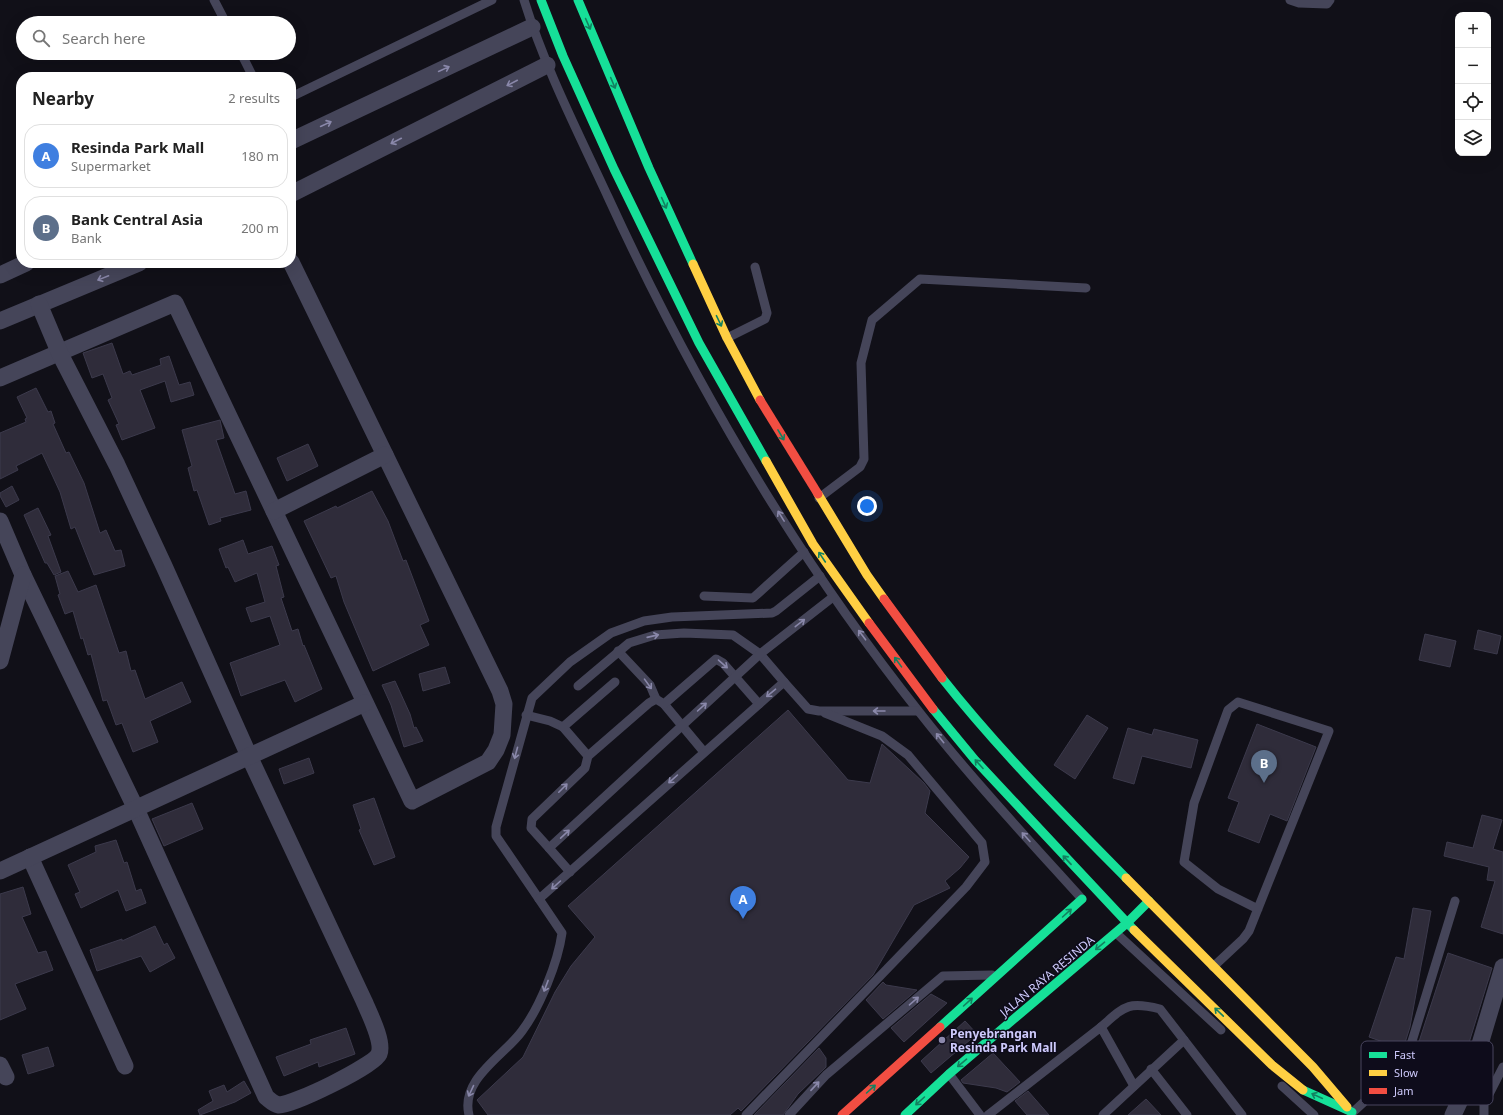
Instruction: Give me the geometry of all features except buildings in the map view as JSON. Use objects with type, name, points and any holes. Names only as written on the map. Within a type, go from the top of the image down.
[{"type":"main road","points":[[541,0],[563,56],[614,169],[699,344],[814,544],[935,712],[975,760],[1127,923],[1272,1065],[1304,1090],[1352,1114]]},
{"type":"main road","points":[[578,0],[649,168],[727,338],[762,403],[867,575],[940,676],[980,725],[1042,793],[1313,1068],[1352,1114]]},
{"type":"main road","points":[[842,1115],[1082,899]]},
{"type":"main road","name":"JALAN RAYA RESINDA","points":[[904,1115],[1116,933],[1149,901]]},
{"type":"street","points":[[296,139],[532,27]]},
{"type":"street","points":[[296,191],[547,65]]},
{"type":"street","points":[[0,275],[16,268]]},
{"type":"street","points":[[0,321],[127,268]]},
{"type":"street","points":[[0,378],[60,354],[175,303],[412,801],[488,762],[496,750],[502,735],[504,704],[500,691],[294,268]]},
{"type":"street","points":[[0,521],[23,575],[136,809],[266,1096],[274,1104],[281,1105],[296,1100],[329,1086],[374,1060],[380,1049],[379,1038],[364,1001],[249,756],[117,465],[60,354],[39,304]]},
{"type":"street","points":[[274,511],[385,455]]},
{"type":"street","points":[[0,661],[23,575]]},
{"type":"street","points":[[0,871],[365,703]]},
{"type":"street","points":[[30,858],[126,1066]]},
{"type":"street","points":[[1481,1041],[1503,967]]},
{"type":"street","points":[[1453,1115],[1458,1105]]},
{"type":"lane","points":[[214,0],[222,16]]},
{"type":"lane","points":[[296,95],[492,0]]},
{"type":"lane","points":[[524,0],[532,27],[547,65],[634,254],[718,416],[833,597],[918,711],[970,775],[1082,899]]},
{"type":"lane","points":[[1290,0],[1299,3],[1327,4],[1330,0]]},
{"type":"lane","points":[[244,60],[250,72]]},
{"type":"lane","points":[[727,338],[766,319],[767,313],[755,266]]},
{"type":"lane","points":[[819,498],[860,467],[864,459],[861,363],[872,320],[920,279],[1086,288]]},
{"type":"lane","points":[[704,596],[752,598],[804,552]]},
{"type":"lane","points":[[469,1115],[469,1094],[480,1076],[522,1031],[542,994],[560,949],[562,933],[496,836],[496,827],[526,715],[532,698],[570,662],[611,633],[644,621],[672,617],[772,613],[820,576]]},
{"type":"lane","points":[[549,848],[760,654],[833,597]]},
{"type":"lane","points":[[578,686],[629,643],[655,635],[701,633],[733,635],[760,654],[808,709],[918,711]]},
{"type":"lane","points":[[618,651],[650,685],[656,699],[664,704],[704,752]]},
{"type":"lane","points":[[664,704],[716,659],[723,663],[759,704]]},
{"type":"lane","points":[[563,727],[615,682]]},
{"type":"lane","points":[[539,899],[784,682]]},
{"type":"lane","points":[[570,872],[531,828],[530,823],[537,814],[585,768],[588,756],[637,712],[656,699]]},
{"type":"lane","points":[[1213,967],[1249,932],[1329,732],[1238,702],[1228,710],[1194,803],[1184,862],[1218,889],[1258,908]]},
{"type":"lane","points":[[746,1115],[966,887],[985,862],[982,843],[908,755],[882,736],[819,710]]},
{"type":"lane","points":[[526,715],[550,720],[563,727],[588,756]]},
{"type":"lane","points":[[1413,1041],[1455,901]]},
{"type":"lane","points":[[1116,933],[1226,1035]]},
{"type":"lane","points":[[789,1115],[826,1075],[943,976],[998,975]]},
{"type":"lane","points":[[988,1115],[1101,1027],[1124,1007],[1141,1004],[1160,1009],[1242,1115]]},
{"type":"lane","points":[[1101,1027],[1134,1086]]},
{"type":"lane","points":[[1103,1115],[1184,1040]]},
{"type":"lane","points":[[1244,1051],[1314,1115]]},
{"type":"lane","points":[[1493,1086],[1503,1067]]},
{"type":"lane","points":[[1151,1070],[1187,1115]]},
{"type":"lane","points":[[950,1074],[980,1115]]},
{"type":"lane","points":[[1352,1114],[1362,1105]]},
{"type":"traffic: fast","points":[[541,0],[563,56],[614,169],[699,343],[766,461]]},
{"type":"traffic: fast","points":[[578,0],[649,168],[693,264]]},
{"type":"traffic: fast","points":[[942,678],[985,730],[1054,805],[1126,878]]},
{"type":"traffic: fast","points":[[933,709],[975,760],[1134,930]]},
{"type":"traffic: fast","points":[[940,1027],[1082,899]]},
{"type":"traffic: fast","points":[[905,1115],[949,1074],[1127,923],[1149,901]]},
{"type":"traffic: fast","points":[[1303,1090],[1352,1112]]},
{"type":"traffic: slow","points":[[693,264],[727,338],[760,400]]},
{"type":"traffic: slow","points":[[766,461],[813,544],[869,623]]},
{"type":"traffic: slow","points":[[818,494],[867,575],[884,599]]},
{"type":"traffic: slow","points":[[1126,878],[1313,1067],[1347,1107]]},
{"type":"traffic: slow","points":[[1134,930],[1272,1065],[1303,1090]]},
{"type":"traffic: jam","points":[[760,400],[818,494]]},
{"type":"traffic: jam","points":[[884,599],[942,678]]},
{"type":"traffic: jam","points":[[869,623],[933,709]]},
{"type":"traffic: jam","points":[[842,1115],[940,1027]]},
{"type":"place","name":"Bank Central Asia","points":[[1264,783]]},
{"type":"place","name":"Resinda Park Mall","points":[[743,919]]},
{"type":"place","name":"Penyebrangan Resinda Park Mall","points":[[942,1040]]}]
